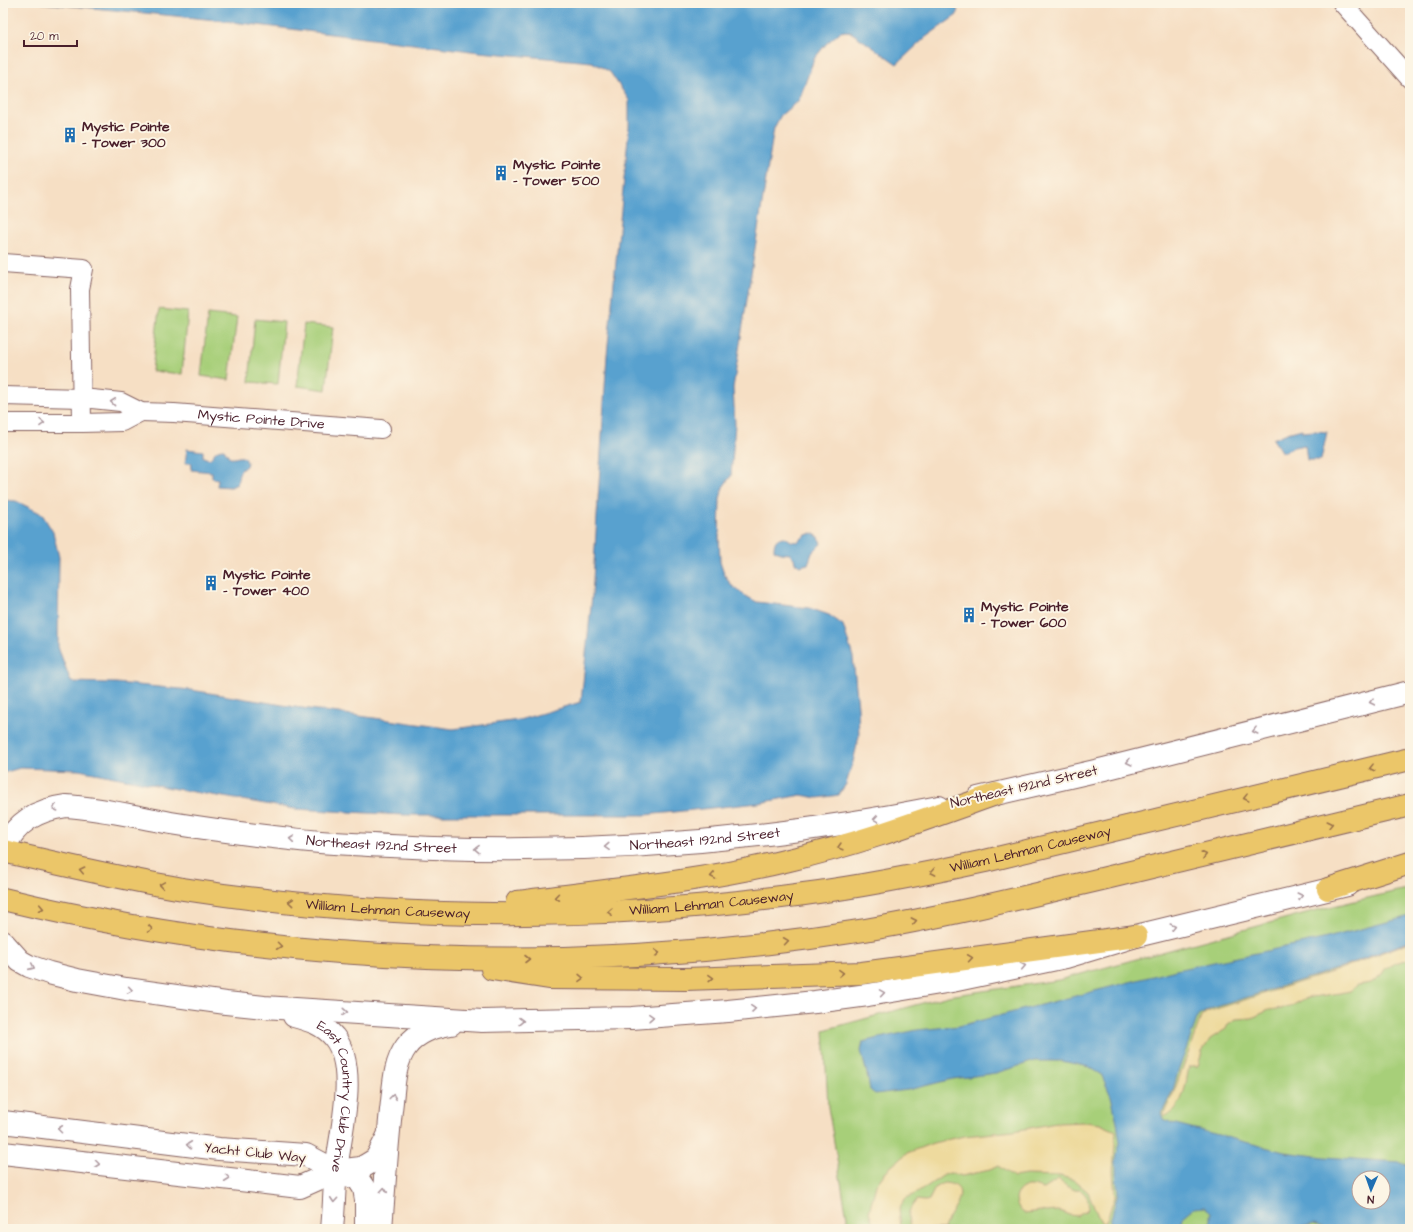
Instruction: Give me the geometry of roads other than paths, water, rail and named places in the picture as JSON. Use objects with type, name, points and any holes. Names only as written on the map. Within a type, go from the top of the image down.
[{"type":"highway","name":"William Lehman Causeway","points":[[3,850],[120,877],[191,890],[274,901],[441,913],[562,914],[622,911],[761,899],[851,887],[986,861],[1410,759]]},
{"type":"highway","points":[[441,913],[574,894],[656,885],[755,868],[818,853],[887,833],[996,794]]},
{"type":"highway","points":[[3,899],[112,922],[187,934],[282,946],[404,956],[499,959],[637,955],[730,948],[852,932],[914,921],[1006,902],[1410,805]]},
{"type":"highway","points":[[1328,889],[1410,863]]},
{"type":"highway","points":[[404,956],[548,978],[685,979],[862,973],[1136,936]]},
{"type":"street","points":[[1342,3],[1410,79]]},
{"type":"street","points":[[3,263],[84,269],[80,289],[82,423]]},
{"type":"street","name":"Mystic Pointe Drive","points":[[3,396],[82,398],[121,402],[141,412],[174,413],[381,429]]},
{"type":"street","name":"Mystic Pointe Drive","points":[[3,423],[122,422],[141,412]]},
{"type":"street","name":"Northeast 192nd Street","points":[[3,850],[14,831],[29,818],[46,810],[66,806],[222,831],[321,842],[460,848],[548,849],[657,845],[780,834],[951,805],[1104,769],[1410,692]]},
{"type":"street","points":[[3,942],[20,961],[39,970],[62,977],[145,992],[264,1007],[482,1021],[574,1020],[666,1016],[836,1000],[925,986],[1066,957],[1136,936],[1410,869]]},
{"type":"street","name":"East Country Club Drive","points":[[264,1007],[318,1024],[334,1036],[343,1053],[347,1071],[347,1089],[336,1171],[332,1229]]},
{"type":"street","points":[[380,1229],[388,1136],[397,1067],[403,1052],[416,1036],[431,1028],[449,1024],[482,1021]]},
{"type":"street","name":"Yacht Club Way","points":[[3,1122],[219,1149],[306,1155],[336,1171]]},
{"type":"street","points":[[336,1171],[360,1168],[376,1159],[388,1136]]},
{"type":"street","name":"Yacht Club Way","points":[[3,1153],[300,1187],[336,1171]]},
{"type":"street","points":[[336,1171],[358,1179],[364,1188],[366,1200],[366,1229]]},
{"type":"water","points":[[41,3],[958,3],[957,15],[926,37],[897,64],[852,33],[846,31],[840,32],[826,44],[814,59],[799,100],[781,115],[774,128],[733,388],[735,424],[731,476],[723,487],[720,499],[720,562],[724,574],[731,585],[744,595],[757,602],[809,608],[829,615],[843,625],[853,657],[859,736],[846,784],[839,795],[818,798],[801,795],[759,803],[645,815],[404,815],[295,809],[176,789],[79,770],[20,768],[3,773],[3,500],[16,501],[42,514],[53,532],[59,557],[58,647],[71,682],[116,683],[191,690],[295,707],[453,729],[519,720],[581,702],[592,596],[607,355],[629,127],[629,100],[610,72],[592,62],[479,52],[216,20]]},
{"type":"water","points":[[1302,429],[1302,432],[1327,432],[1321,460],[1307,460],[1305,445],[1294,447],[1282,453],[1273,439]]},
{"type":"water","points":[[187,449],[203,451],[203,457],[209,459],[216,451],[224,449],[230,458],[245,458],[247,462],[246,466],[239,474],[237,484],[231,487],[217,486],[218,479],[212,478],[212,472],[191,470],[192,463],[185,463]]},
{"type":"water","points":[[812,533],[819,537],[821,544],[812,553],[808,564],[800,566],[795,563],[794,558],[790,554],[780,553],[774,550],[775,542],[779,538],[785,537],[791,541],[797,542],[806,535]]},
{"type":"water","points":[[1410,916],[1410,941],[1336,969],[1210,1009],[1198,1016],[1173,1090],[1162,1113],[1164,1119],[1172,1123],[1284,1152],[1324,1157],[1401,1162],[1410,1167],[1410,1229],[1327,1229],[1314,1224],[1294,1229],[1206,1229],[1211,1221],[1211,1212],[1205,1207],[1194,1208],[1183,1217],[1181,1229],[1108,1229],[1118,1193],[1116,1159],[1120,1143],[1111,1096],[1101,1074],[1089,1067],[1062,1061],[1035,1061],[996,1073],[953,1079],[908,1090],[875,1094],[870,1090],[861,1051],[863,1042],[917,1030],[959,1026],[1176,970],[1323,939]]},
{"type":"place","name":"Mystic Pointe - Tower 300","points":[[70,135]]},
{"type":"place","name":"Mystic Pointe - Tower 500","points":[[501,173]]},
{"type":"place","name":"Mystic Pointe - Tower 400","points":[[211,583]]},
{"type":"place","name":"Mystic Pointe - Tower 600","points":[[969,615]]}]
